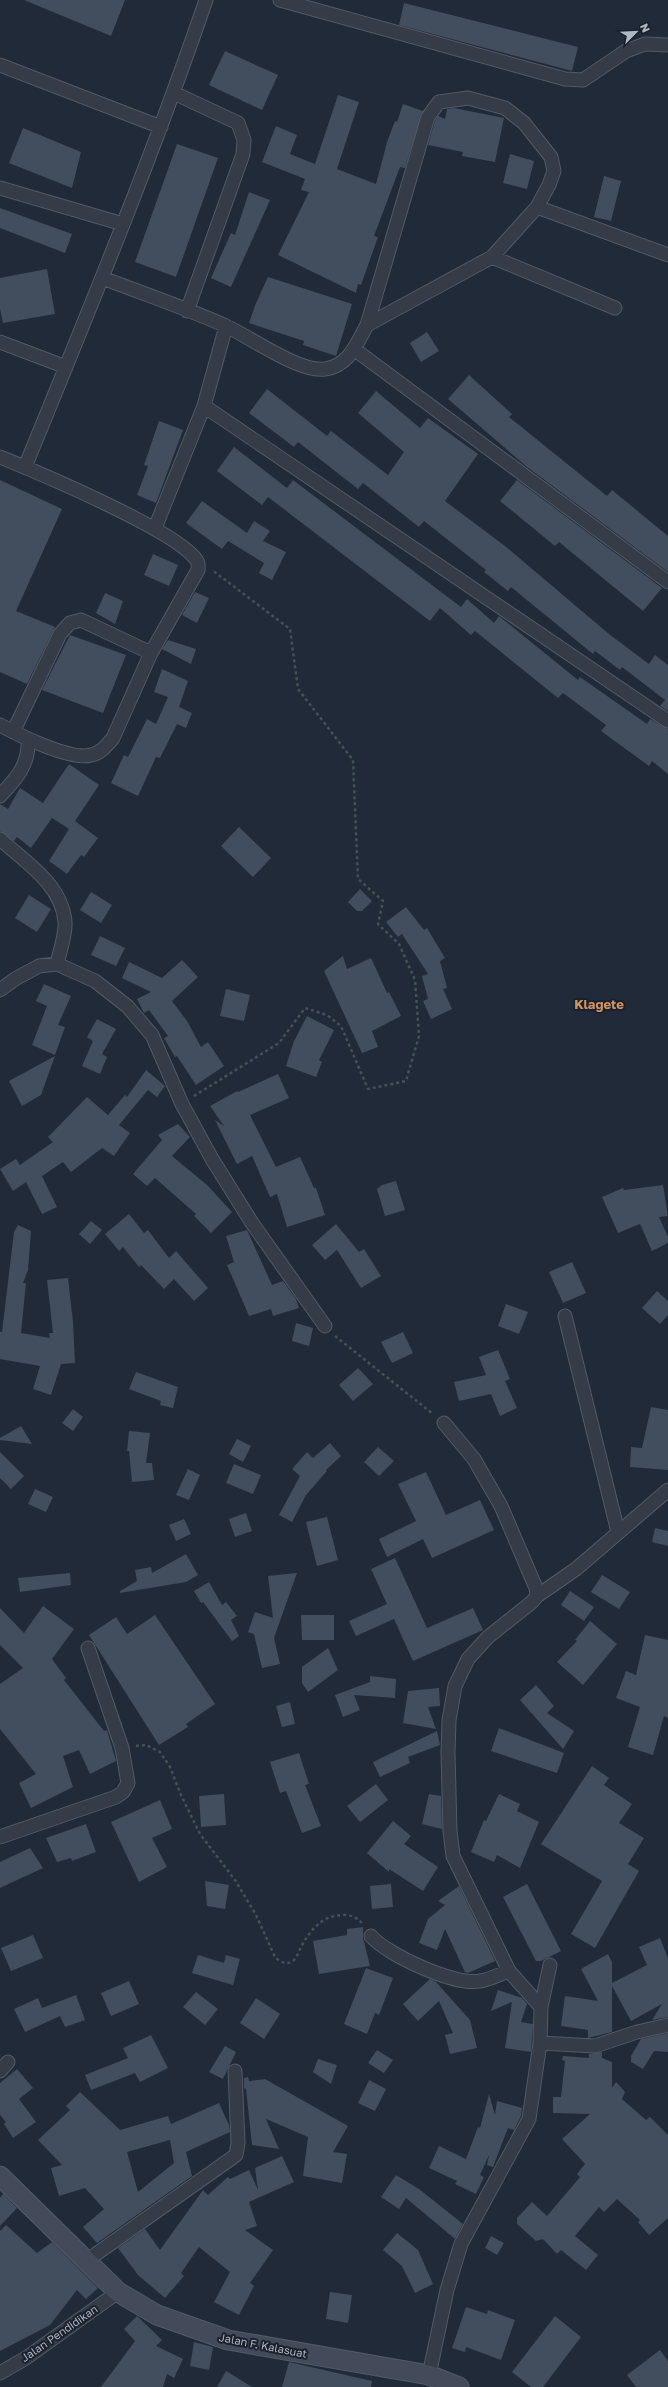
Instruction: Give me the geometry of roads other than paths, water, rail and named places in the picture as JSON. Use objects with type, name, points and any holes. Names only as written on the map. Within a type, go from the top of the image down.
[{"type":"street","points":[[25,467],[103,278],[174,92],[206,0]]},
{"type":"street","points":[[280,0],[565,79],[583,80],[626,51],[645,44],[668,45]]},
{"type":"street","points":[[0,65],[161,127]]},
{"type":"street","points":[[174,92],[238,123],[244,140],[244,154],[187,311]]},
{"type":"street","points":[[103,278],[226,326],[306,368],[325,369],[343,363],[354,349],[367,324],[428,117],[439,102],[468,98],[505,108],[524,123],[552,157],[554,171],[549,185],[536,207],[492,257],[367,324]]},
{"type":"street","points":[[0,188],[123,224]]},
{"type":"street","points":[[536,207],[668,255]]},
{"type":"street","points":[[492,257],[615,308]]},
{"type":"street","points":[[155,528],[204,406],[226,326]]},
{"type":"street","points":[[0,342],[66,367]]},
{"type":"street","points":[[354,349],[668,582]]},
{"type":"street","points":[[204,406],[668,721]]},
{"type":"street","points":[[0,457],[25,467],[155,528],[192,554],[198,564],[198,570],[151,653],[113,738],[104,749],[91,756],[79,755],[28,741],[0,725]]},
{"type":"street","points":[[13,732],[60,634],[70,623],[81,620],[151,653]]},
{"type":"street","points":[[0,796],[23,768],[28,753],[28,741]]},
{"type":"street","points":[[0,839],[44,877],[58,899],[65,921],[57,964]]},
{"type":"street","points":[[0,990],[15,979],[39,966],[57,964],[95,981],[127,1006],[152,1035],[182,1104],[212,1158],[252,1223],[325,1326]]},
{"type":"street","points":[[565,1316],[618,1532]]},
{"type":"street","points":[[444,1423],[474,1459],[501,1506],[529,1571],[537,1596]]},
{"type":"street","points":[[541,2007],[509,1971],[453,1856],[450,1831],[449,1720],[455,1686],[468,1659],[488,1637],[537,1596],[576,1569],[668,1490]]},
{"type":"street","points":[[0,1837],[116,1797],[123,1792],[128,1784],[122,1748],[88,1648]]},
{"type":"street","points":[[371,1936],[377,1943],[396,1956],[465,1981],[480,1982],[509,1971]]},
{"type":"street","points":[[429,2375],[447,2290],[461,2244],[528,2119],[540,2043],[541,2007],[550,1965]]},
{"type":"street","points":[[540,2043],[595,2046],[638,2032],[668,2025]]},
{"type":"street","points":[[86,2261],[236,2155],[238,2143],[235,2071]]},
{"type":"street","name":"Jalan F. Kalasuat","points":[[0,2176],[118,2292],[157,2315],[228,2340],[429,2375],[460,2387]]},
{"type":"street","name":"Jalan Pendidikan","points":[[0,2373],[26,2358],[118,2292]]},
{"type":"district","name":"Klagete","points":[[599,1004]]}]
